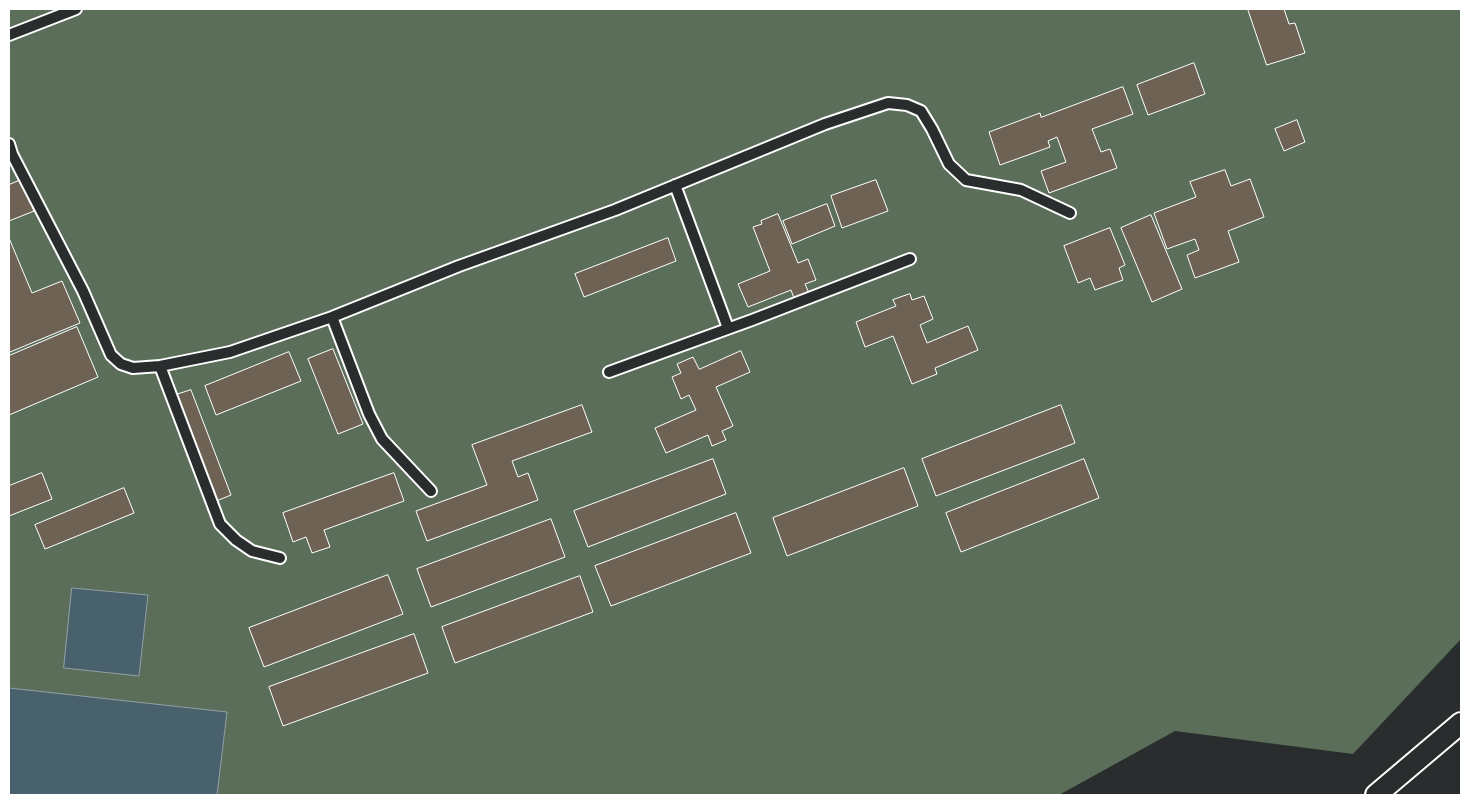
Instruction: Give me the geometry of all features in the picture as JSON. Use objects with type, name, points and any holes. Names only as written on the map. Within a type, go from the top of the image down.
[{"type":"street","points":[[1376,795],[1461,723]]},
{"type":"lane","points":[[9,35],[76,9]]},
{"type":"lane","points":[[10,151],[83,290],[111,355],[121,364],[133,368],[160,366],[230,352],[332,317],[450,270],[615,210],[825,124],[888,103],[907,105],[920,112],[932,130],[949,164],[966,180],[1021,190],[1070,213]]},
{"type":"lane","points":[[675,185],[728,328]]},
{"type":"lane","points":[[609,372],[910,259]]},
{"type":"lane","points":[[332,317],[369,414],[382,439],[431,491]]},
{"type":"lane","points":[[160,366],[220,524],[236,540],[252,551],[280,558]]},
{"type":"green space","points":[[9,9],[1461,9],[1461,639],[1353,754],[1175,731],[1059,795],[9,795]]},
{"type":"water","points":[[72,588],[148,595],[139,676],[64,668]]},
{"type":"water","points":[[9,688],[227,712],[217,795],[9,795]]},
{"type":"building","points":[[1248,9],[1284,9],[1289,24],[1295,23],[1305,53],[1267,65]]},
{"type":"building","points":[[1194,63],[1205,94],[1148,115],[1137,85]]},
{"type":"building","points":[[1123,87],[1133,114],[1092,129],[1101,152],[1110,149],[1117,168],[1049,193],[1041,171],[1066,162],[1057,137],[1048,141],[1050,147],[1000,165],[989,132],[1040,113],[1041,117]]},
{"type":"building","points":[[1297,120],[1305,142],[1284,151],[1275,129]]},
{"type":"building","points":[[1225,170],[1231,186],[1250,179],[1264,217],[1228,231],[1239,262],[1195,278],[1187,255],[1199,250],[1195,239],[1167,249],[1154,213],[1196,197],[1190,182]]},
{"type":"building","points":[[21,180],[34,211],[9,221],[9,185]]},
{"type":"building","points":[[876,180],[888,211],[842,228],[831,196]]},
{"type":"building","points":[[827,204],[835,226],[792,244],[783,221]]},
{"type":"building","points":[[778,214],[798,263],[808,259],[816,280],[805,284],[809,293],[794,298],[791,290],[748,307],[738,284],[770,271],[753,227],[762,224],[761,221]]},
{"type":"building","points":[[1151,215],[1182,289],[1152,302],[1121,228]]},
{"type":"building","points":[[1110,228],[1125,265],[1119,268],[1123,280],[1095,290],[1090,278],[1078,283],[1064,246]]},
{"type":"building","points":[[9,238],[32,293],[62,281],[80,323],[10,352],[9,349]]},
{"type":"building","points":[[668,238],[676,261],[584,297],[575,274]]},
{"type":"building","points":[[910,294],[912,300],[924,296],[933,319],[920,325],[927,343],[968,326],[978,350],[935,368],[937,374],[912,384],[893,336],[865,347],[856,322],[896,306],[893,300]]},
{"type":"building","points":[[77,327],[98,377],[9,415],[9,356]]},
{"type":"building","points":[[333,349],[363,424],[338,434],[308,359]]},
{"type":"building","points":[[741,351],[750,372],[716,387],[733,426],[722,431],[726,440],[712,446],[708,435],[666,453],[655,428],[696,410],[689,395],[681,399],[672,377],[681,373],[677,364],[693,357],[699,369]]},
{"type":"building","points":[[289,352],[301,381],[216,415],[205,386]]},
{"type":"building","points":[[191,390],[231,495],[214,502],[173,396]]},
{"type":"building","points":[[582,405],[592,432],[512,461],[518,477],[528,473],[538,500],[427,541],[416,511],[487,485],[472,445]]},
{"type":"building","points":[[1061,405],[1075,443],[936,496],[922,459]]},
{"type":"building","points":[[713,459],[726,494],[588,547],[574,511]]},
{"type":"building","points":[[1084,459],[1099,498],[961,552],[946,513]]},
{"type":"building","points":[[904,468],[918,506],[787,556],[773,518]]},
{"type":"building","points":[[42,473],[52,499],[9,516],[9,486]]},
{"type":"building","points":[[394,473],[404,501],[324,530],[330,547],[312,553],[306,537],[293,542],[283,513]]},
{"type":"building","points":[[124,488],[134,513],[45,549],[35,525]]},
{"type":"building","points":[[736,513],[751,553],[611,606],[595,566]]},
{"type":"building","points":[[551,519],[565,557],[431,607],[417,569]]},
{"type":"building","points":[[388,575],[403,614],[264,667],[249,628]]},
{"type":"building","points":[[580,576],[593,612],[455,663],[442,627]]},
{"type":"building","points":[[414,634],[428,673],[283,726],[269,687]]}]
